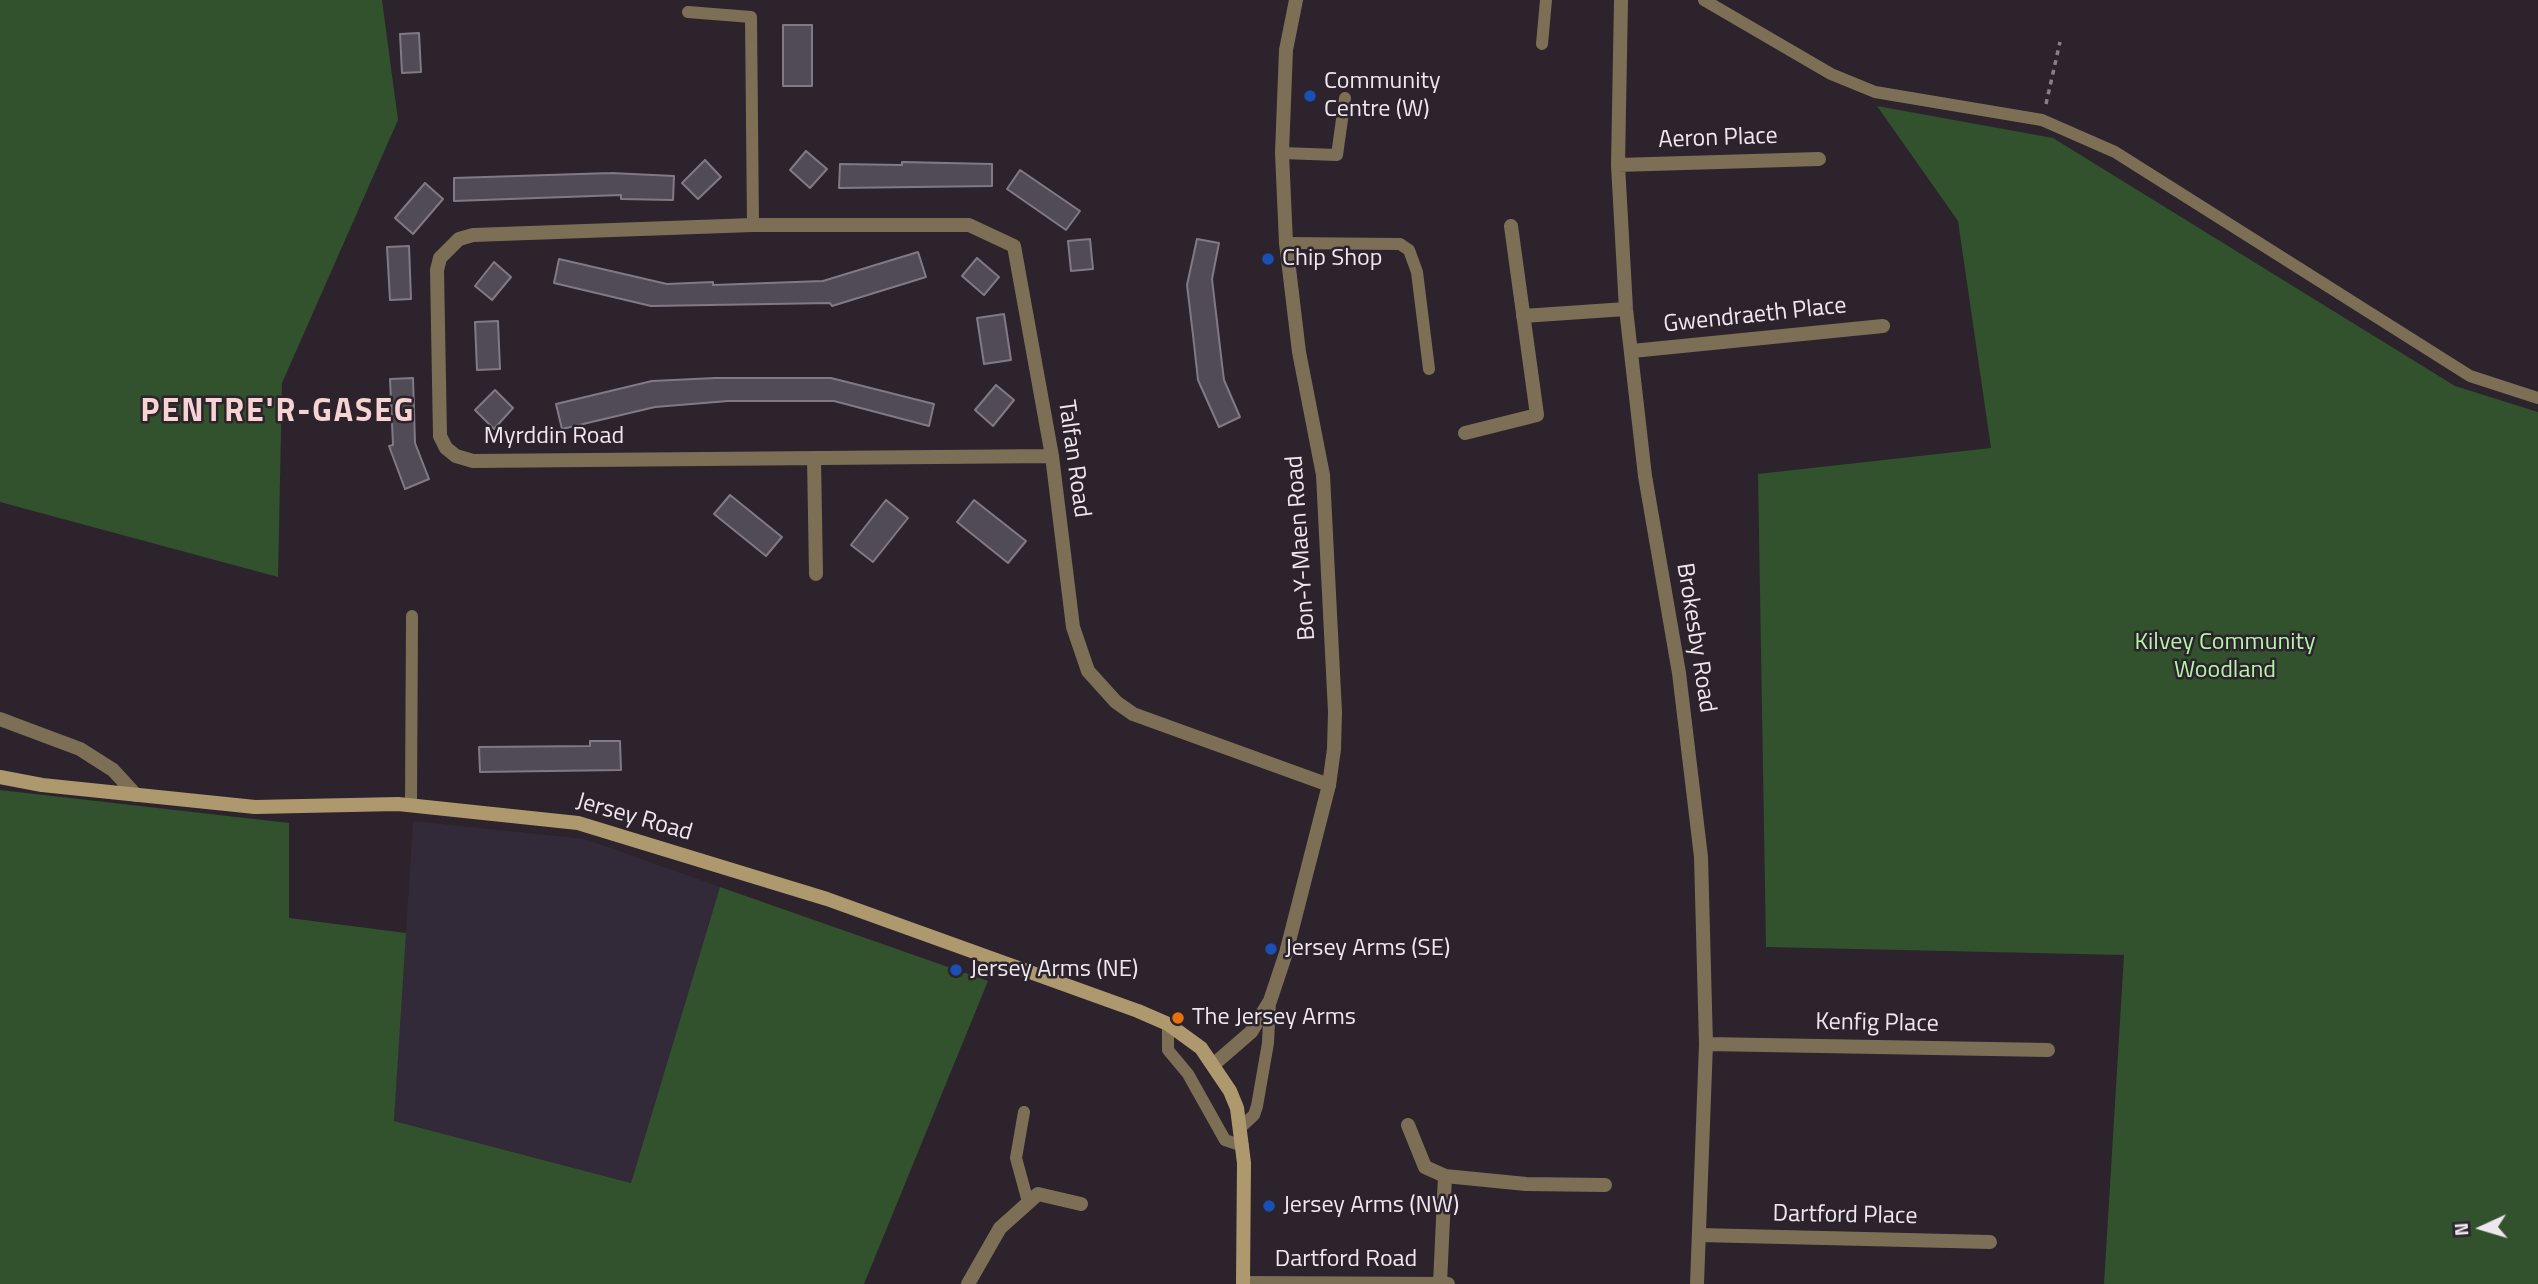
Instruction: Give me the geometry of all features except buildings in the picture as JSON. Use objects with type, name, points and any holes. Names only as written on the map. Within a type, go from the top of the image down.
[{"type":"main road","name":"Jersey Road","points":[[0,777],[42,785],[255,807],[411,805],[578,823],[827,899],[1168,1024],[1188,1037],[1213,1065],[1230,1091],[1241,1127],[1243,1284]]},
{"type":"street","name":"Bon-Y-Maen Road","points":[[1213,1065],[1251,1032],[1270,1000],[1286,953],[1329,785],[1335,712],[1324,475],[1299,352],[1286,243],[1282,153],[1286,50],[1296,0]]},
{"type":"street","name":"Brokesby Road","points":[[1621,0],[1618,165],[1626,309],[1645,475],[1679,673],[1701,857],[1706,1044],[1697,1284]]},
{"type":"street","name":"Aeron Place","points":[[1618,165],[1819,159]]},
{"type":"street","name":"Talfan Road","points":[[753,225],[969,225],[1014,246],[1052,456],[1073,628],[1088,671],[1101,688],[1133,714],[1329,785]]},
{"type":"street","name":"Myrddin Road","points":[[753,225],[489,234],[459,239],[440,258],[436,270],[440,436],[446,448],[456,456],[473,461],[1052,456]]},
{"type":"street","points":[[1465,433],[1537,415],[1511,226]]},
{"type":"street","points":[[1523,316],[1626,309]]},
{"type":"street","name":"Gwendraeth Place","points":[[1632,351],[1884,326]]},
{"type":"street","points":[[814,458],[816,575]]},
{"type":"street","points":[[0,719],[80,749],[113,770],[136,795]]},
{"type":"street","name":"Kenfig Place","points":[[1706,1044],[2048,1050]]},
{"type":"street","points":[[1408,1125],[1424,1167],[1445,1176],[1526,1184],[1605,1185]]},
{"type":"street","points":[[1440,1284],[1445,1176]]},
{"type":"street","points":[[968,1284],[1000,1227],[1038,1194],[1081,1204]]},
{"type":"street","name":"Dartford Place","points":[[1699,1236],[1990,1242]]},
{"type":"street","name":"Dartford Road","points":[[1243,1284],[1448,1284]]},
{"type":"lane","points":[[1542,44],[1546,0]]},
{"type":"lane","points":[[1704,0],[1831,75],[1875,92],[2042,120],[2115,152],[2470,376],[2538,398]]},
{"type":"lane","points":[[688,12],[751,18],[753,225]]},
{"type":"lane","points":[[1282,153],[1337,155],[1345,98]]},
{"type":"lane","points":[[1286,243],[1400,244],[1409,250],[1417,272],[1429,369]]},
{"type":"lane","points":[[411,805],[412,616]]},
{"type":"lane","points":[[1241,1127],[1254,1115],[1257,1106],[1268,1043],[1270,1000]]},
{"type":"lane","points":[[1168,1024],[1168,1050],[1188,1074],[1225,1140],[1243,1146]]},
{"type":"lane","points":[[1024,1112],[1016,1158],[1028,1202]]},
{"type":"path","points":[[2042,120],[2060,42]]},
{"type":"shaded area","points":[[413,821],[585,839],[720,887],[631,1183],[394,1121]]},
{"type":"green space","points":[[0,0],[382,0],[398,120],[282,383],[278,577],[0,502]]},
{"type":"green space","name":"Kilvey Community Woodland","points":[[1877,106],[2053,138],[2455,386],[2538,412],[2538,1284],[2104,1284],[2124,955],[1766,947],[1758,474],[1991,448],[1958,221]]},
{"type":"green space","points":[[0,790],[289,823],[289,918],[406,933],[394,1121],[631,1183],[720,887],[988,981],[864,1284],[0,1284]]},
{"type":"place","name":"Community Centre (W)","points":[[1310,96]]},
{"type":"place","name":"Chip Shop","points":[[1268,259]]},
{"type":"place","name":"Jersey Arms (SE)","points":[[1271,949]]},
{"type":"place","name":"Jersey Arms (NE)","points":[[956,970]]},
{"type":"place","name":"The Jersey Arms","points":[[1178,1018]]},
{"type":"place","name":"Jersey Arms (NW)","points":[[1269,1206]]},
{"type":"district","name":"PENTRE'R-GASEG","points":[[278,413]]}]
